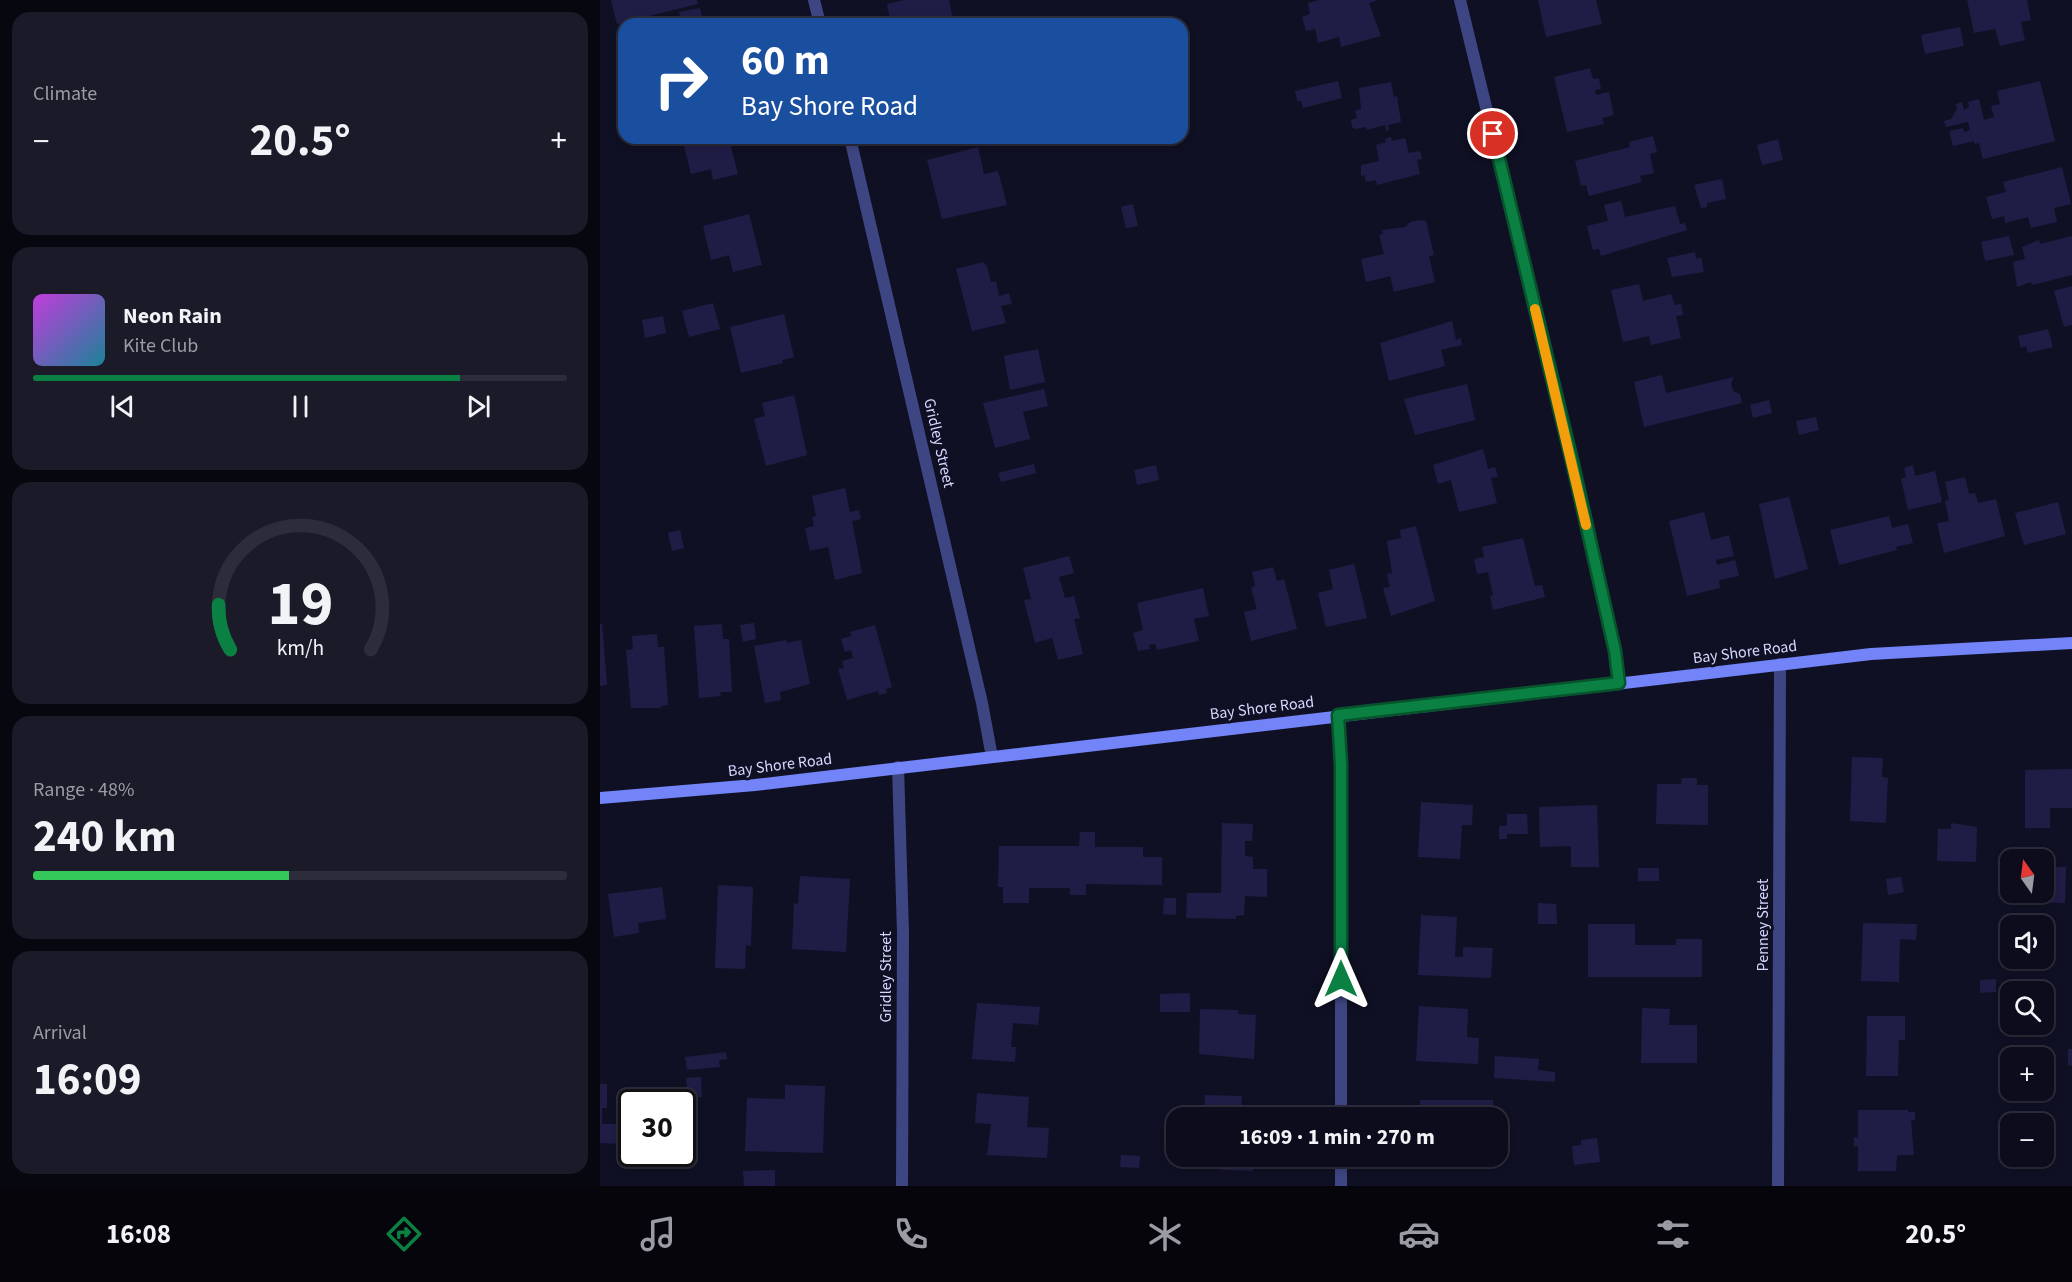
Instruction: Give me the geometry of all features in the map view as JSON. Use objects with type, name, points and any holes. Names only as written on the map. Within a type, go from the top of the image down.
[{"type":"main road","name":"Bay Shore Road","points":[[600,798],[755,785],[1780,664],[1920,650],[2072,644]]},
{"type":"street","points":[[814,0],[818,18]]},
{"type":"street","points":[[1460,0],[1573,465],[1615,651],[1619,683]]},
{"type":"street","name":"Gridley Street","points":[[851,144],[977,680],[992,757]]},
{"type":"street","name":"Penney Street","points":[[1778,1186],[1780,664]]},
{"type":"street","points":[[1338,715],[1341,764],[1341,1107]]},
{"type":"street","name":"Gridley Street","points":[[898,767],[903,933],[902,1186]]},
{"type":"street","points":[[1341,1167],[1341,1186]]},
{"type":"building","points":[[611,0],[697,0],[698,4],[641,18],[618,18],[617,24]]},
{"type":"building","points":[[904,0],[949,0],[953,18],[890,18],[887,4]]},
{"type":"building","points":[[1319,0],[1378,0],[1369,3],[1381,36],[1341,47],[1339,37],[1318,43],[1315,29],[1306,31],[1302,17],[1310,14],[1308,3]]},
{"type":"building","points":[[1538,0],[1596,0],[1602,24],[1546,37]]},
{"type":"building","points":[[1967,0],[2027,0],[2031,20],[2021,22],[2025,40],[2000,46],[1995,29],[1974,33]]},
{"type":"building","points":[[700,8],[702,18],[680,18],[679,12]]},
{"type":"building","points":[[1960,27],[1964,46],[1925,54],[1921,35]]},
{"type":"building","points":[[1590,68],[1593,79],[1599,78],[1601,89],[1595,90],[1596,95],[1609,92],[1614,115],[1602,118],[1604,124],[1567,132],[1554,77]]},
{"type":"building","points":[[1338,81],[1342,98],[1303,108],[1301,101],[1297,101],[1295,91]]},
{"type":"building","points":[[2040,81],[2055,141],[1983,159],[1979,143],[1975,144],[1974,141],[1953,146],[1949,131],[1963,128],[1964,132],[1970,130],[1968,122],[1946,127],[1944,121],[1951,119],[1957,109],[1956,104],[1962,102],[1964,110],[1969,107],[1968,102],[1979,99],[1984,120],[1994,117],[1991,106],[2000,104],[1997,91]]},
{"type":"building","points":[[1391,82],[1394,97],[1397,96],[1401,122],[1388,125],[1389,130],[1386,131],[1385,125],[1367,130],[1366,127],[1356,129],[1352,127],[1351,120],[1357,118],[1355,111],[1361,109],[1359,88]]},
{"type":"building","points":[[1653,136],[1657,152],[1650,154],[1654,173],[1640,176],[1642,182],[1589,196],[1586,185],[1581,186],[1575,161],[1630,147],[1629,142]]},
{"type":"building","points":[[1391,137],[1392,141],[1405,138],[1409,153],[1420,151],[1422,159],[1417,160],[1420,174],[1377,185],[1376,180],[1366,182],[1364,175],[1361,176],[1361,165],[1379,161],[1376,145],[1386,142],[1385,139]]},
{"type":"building","points":[[1778,139],[1783,160],[1762,165],[1757,145]]},
{"type":"building","points":[[684,144],[730,144],[738,174],[713,180],[711,169],[691,174]]},
{"type":"building","points":[[978,147],[984,174],[998,171],[1007,205],[942,219],[927,160]]},
{"type":"building","points":[[2062,167],[2071,204],[2054,208],[2057,222],[2031,228],[2028,217],[2005,223],[2004,216],[1992,219],[1986,197],[2006,192],[2003,182]]},
{"type":"building","points":[[1722,179],[1726,199],[1707,203],[1707,207],[1701,208],[1694,185]]},
{"type":"building","points":[[1621,201],[1625,217],[1675,206],[1680,224],[1685,223],[1687,230],[1601,256],[1599,249],[1593,250],[1587,226],[1608,221],[1604,205]]},
{"type":"building","points":[[1133,204],[1138,226],[1126,228],[1121,207]]},
{"type":"building","points":[[749,214],[762,265],[733,272],[729,255],[711,260],[703,226]]},
{"type":"building","points":[[1426,221],[1434,255],[1429,256],[1435,282],[1394,292],[1390,276],[1366,282],[1361,259],[1384,254],[1379,235],[1383,234],[1382,230],[1405,227],[1410,222]]},
{"type":"building","points":[[2009,236],[2014,255],[1985,261],[1981,242]]},
{"type":"building","points":[[2072,236],[2072,275],[2032,285],[2031,282],[2017,287],[2013,262],[2025,259],[2022,247],[2039,240],[2040,244]]},
{"type":"building","points":[[1695,252],[1696,259],[1701,257],[1704,272],[1672,277],[1667,258]]},
{"type":"building","points":[[983,262],[987,266],[991,282],[996,281],[999,296],[1009,293],[1012,304],[1001,306],[1006,323],[972,331],[956,269]]},
{"type":"building","points":[[1639,284],[1643,301],[1671,294],[1675,305],[1681,304],[1683,315],[1676,316],[1681,338],[1651,345],[1649,336],[1623,342],[1611,290]]},
{"type":"building","points":[[2072,286],[2072,325],[2064,327],[2054,291]]},
{"type":"building","points":[[713,303],[720,329],[689,337],[682,311]]},
{"type":"building","points":[[784,314],[794,357],[782,360],[783,363],[741,373],[730,327]]},
{"type":"building","points":[[663,316],[666,333],[645,338],[642,320]]},
{"type":"building","points":[[1452,321],[1456,340],[1461,338],[1462,345],[1441,350],[1445,366],[1389,381],[1380,343]]},
{"type":"building","points":[[2048,329],[2053,347],[2028,353],[2026,346],[2021,348],[2018,336]]},
{"type":"building","points":[[1038,349],[1045,382],[1010,390],[1004,356]]},
{"type":"building","points":[[1662,375],[1666,393],[1734,377],[1731,383],[1733,391],[1740,394],[1742,403],[1644,427],[1634,382]]},
{"type":"building","points":[[1467,384],[1475,420],[1415,435],[1404,399]]},
{"type":"building","points":[[1044,389],[1048,406],[1023,412],[1030,439],[995,448],[983,403]]},
{"type":"building","points":[[794,395],[807,455],[766,466],[754,419],[765,416],[762,403]]},
{"type":"building","points":[[1769,400],[1772,413],[1753,418],[1750,405]]},
{"type":"building","points":[[1816,417],[1819,430],[1799,435],[1796,421]]},
{"type":"building","points":[[1483,449],[1488,469],[1495,467],[1498,477],[1491,478],[1497,503],[1459,512],[1451,480],[1438,484],[1433,465]]},
{"type":"building","points":[[1034,464],[1036,473],[1001,482],[998,473]]},
{"type":"building","points":[[1156,465],[1159,480],[1137,485],[1134,470]]},
{"type":"building","points":[[1913,465],[1915,476],[1935,471],[1942,502],[1908,510],[1901,479],[1906,477],[1904,468]]},
{"type":"building","points":[[1965,477],[1969,494],[1975,493],[1978,503],[1996,499],[2005,536],[1944,553],[1937,523],[1949,521],[1945,501],[1949,500],[1945,482]]},
{"type":"building","points":[[845,488],[850,512],[859,510],[861,519],[852,521],[862,573],[835,580],[828,547],[810,551],[805,528],[814,526],[812,517],[816,516],[812,496]]},
{"type":"building","points":[[1789,497],[1808,569],[1775,579],[1759,504]]},
{"type":"building","points":[[2058,502],[2066,534],[2024,545],[2015,513]]},
{"type":"building","points":[[1704,512],[1711,540],[1729,535],[1734,556],[1716,560],[1717,565],[1735,560],[1739,576],[1719,580],[1720,588],[1687,596],[1669,521]]},
{"type":"building","points":[[1889,516],[1892,528],[1908,524],[1913,543],[1896,547],[1897,550],[1839,565],[1830,530]]},
{"type":"building","points":[[1416,526],[1435,601],[1391,616],[1383,588],[1390,587],[1387,574],[1392,573],[1387,541],[1401,538],[1400,530]]},
{"type":"building","points":[[680,530],[684,548],[672,551],[668,533]]},
{"type":"building","points":[[1523,538],[1535,586],[1542,585],[1545,597],[1493,610],[1490,596],[1493,595],[1488,572],[1477,574],[1474,559],[1484,557],[1482,547]]},
{"type":"building","points":[[1069,556],[1074,573],[1059,577],[1065,598],[1074,596],[1080,618],[1074,619],[1083,654],[1058,660],[1052,638],[1035,643],[1024,600],[1031,599],[1023,568]]},
{"type":"building","points":[[1354,564],[1367,618],[1326,627],[1318,593],[1333,589],[1329,570]]},
{"type":"building","points":[[1273,567],[1277,581],[1284,579],[1297,629],[1251,641],[1244,612],[1257,609],[1251,588],[1255,586],[1252,572]]},
{"type":"building","points":[[1203,588],[1209,616],[1194,619],[1199,641],[1157,650],[1155,644],[1149,645],[1150,649],[1138,651],[1133,633],[1143,630],[1137,603]]},
{"type":"building","points":[[602,623],[607,685],[600,686],[600,624]]},
{"type":"building","points":[[754,623],[756,639],[743,642],[740,625]]},
{"type":"building","points":[[722,624],[723,639],[729,639],[732,692],[720,692],[721,696],[699,698],[694,626]]},
{"type":"building","points":[[875,625],[892,687],[886,689],[887,693],[879,695],[878,691],[847,700],[838,669],[844,668],[842,661],[853,658],[851,650],[845,652],[841,639],[851,636],[850,632]]},
{"type":"building","points":[[657,634],[658,647],[664,647],[668,705],[660,706],[661,708],[631,708],[626,650],[633,649],[632,636]]},
{"type":"building","points":[[786,640],[787,643],[801,640],[810,684],[780,692],[781,700],[765,703],[754,646]]},
{"type":"building","points":[[1852,757],[1883,758],[1882,777],[1888,778],[1886,823],[1850,821]]},
{"type":"building","points":[[2072,769],[2072,808],[2050,808],[2050,828],[2025,828],[2025,770]]},
{"type":"building","points":[[1682,778],[1697,778],[1697,785],[1708,785],[1708,825],[1656,824],[1657,784],[1681,784]]},
{"type":"building","points":[[1421,802],[1473,805],[1472,825],[1462,825],[1460,859],[1418,857]]},
{"type":"building","points":[[1597,805],[1599,867],[1571,867],[1571,846],[1540,847],[1539,807]]},
{"type":"building","points":[[1507,814],[1527,814],[1528,834],[1507,834],[1507,839],[1499,839],[1499,826],[1507,826]]},
{"type":"building","points":[[1222,823],[1253,824],[1252,841],[1245,841],[1245,856],[1253,857],[1253,869],[1267,869],[1267,897],[1245,896],[1244,915],[1236,916],[1236,919],[1186,918],[1187,893],[1221,893]]},
{"type":"building","points":[[1951,823],[1977,827],[1976,862],[1937,861],[1938,829],[1951,829]]},
{"type":"building","points":[[1080,832],[1095,832],[1095,847],[1143,847],[1143,857],[1162,857],[1162,885],[1086,884],[1086,895],[1070,895],[1070,888],[1029,888],[1029,903],[1003,903],[1003,887],[998,887],[999,846],[1079,846]]},
{"type":"building","points":[[2054,867],[2066,867],[2065,903],[2054,903]]},
{"type":"building","points":[[1638,868],[1659,868],[1659,881],[1638,881]]},
{"type":"building","points":[[800,876],[850,879],[846,952],[792,949],[794,903],[798,904]]},
{"type":"building","points":[[1901,877],[1904,892],[1888,895],[1886,879]]},
{"type":"building","points":[[718,885],[753,887],[751,946],[746,945],[745,969],[715,968]]},
{"type":"building","points":[[662,887],[666,919],[638,923],[639,933],[614,937],[608,894]]},
{"type":"building","points":[[1164,898],[1176,898],[1176,915],[1163,914]]},
{"type":"building","points":[[1538,903],[1556,904],[1557,924],[1538,924]]},
{"type":"building","points":[[1421,915],[1457,917],[1455,957],[1463,957],[1463,947],[1493,948],[1491,978],[1418,975]]},
{"type":"building","points":[[1863,923],[1917,924],[1916,940],[1900,939],[1899,982],[1861,981]]},
{"type":"building","points":[[1588,924],[1635,924],[1635,945],[1676,945],[1676,939],[1702,939],[1702,977],[1588,977]]},
{"type":"building","points":[[1996,979],[1996,992],[1980,993],[1980,980]]},
{"type":"building","points":[[1190,993],[1190,1012],[1160,1012],[1160,994]]},
{"type":"building","points":[[977,1003],[1040,1007],[1038,1025],[1013,1023],[1011,1047],[1016,1047],[1015,1062],[972,1059]]},
{"type":"building","points":[[1419,1006],[1468,1009],[1467,1037],[1479,1038],[1478,1064],[1416,1061]]},
{"type":"building","points":[[1642,1008],[1670,1009],[1669,1025],[1697,1025],[1697,1063],[1641,1063]]},
{"type":"building","points":[[1200,1009],[1238,1010],[1238,1014],[1256,1015],[1254,1059],[1199,1054]]},
{"type":"building","points":[[1867,1016],[1905,1016],[1905,1040],[1899,1040],[1898,1076],[1866,1076]]},
{"type":"building","points":[[2068,1049],[2072,1049],[2072,1066],[2068,1065]]},
{"type":"building","points":[[726,1052],[727,1059],[719,1060],[720,1067],[687,1070],[685,1057]]},
{"type":"building","points":[[1495,1056],[1539,1059],[1538,1070],[1555,1072],[1555,1082],[1494,1078]]},
{"type":"building","points":[[701,1077],[702,1097],[696,1097],[696,1089],[687,1089],[686,1078]]},
{"type":"building","points":[[600,1084],[607,1084],[607,1108],[602,1108],[602,1124],[618,1124],[618,1144],[600,1143]]},
{"type":"building","points":[[785,1085],[825,1086],[823,1153],[745,1151],[747,1098],[785,1099]]},
{"type":"building","points":[[977,1093],[1029,1097],[1027,1127],[1049,1128],[1047,1158],[987,1155],[991,1124],[975,1123]]},
{"type":"building","points":[[1205,1095],[1242,1096],[1241,1107],[1204,1107]]},
{"type":"building","points":[[1420,1100],[1493,1100],[1493,1107],[1420,1107]]},
{"type":"building","points":[[1858,1110],[1915,1112],[1915,1120],[1911,1120],[1914,1155],[1897,1155],[1896,1171],[1858,1171],[1858,1146],[1854,1147],[1854,1137],[1858,1138]]},
{"type":"building","points":[[1597,1138],[1600,1162],[1574,1165],[1572,1146],[1581,1145],[1581,1140]]},
{"type":"building","points":[[1121,1155],[1140,1156],[1139,1168],[1120,1167]]},
{"type":"building","points":[[1221,1167],[1253,1167],[1253,1171],[1221,1170]]},
{"type":"building","points":[[775,1170],[775,1186],[744,1186],[743,1171]]},
{"type":"slow traffic","points":[[1535,309],[1586,525]]},
{"type":"route","points":[[1341,979],[1341,764],[1338,715],[1619,683],[1615,651],[1573,465],[1493,134]]}]
